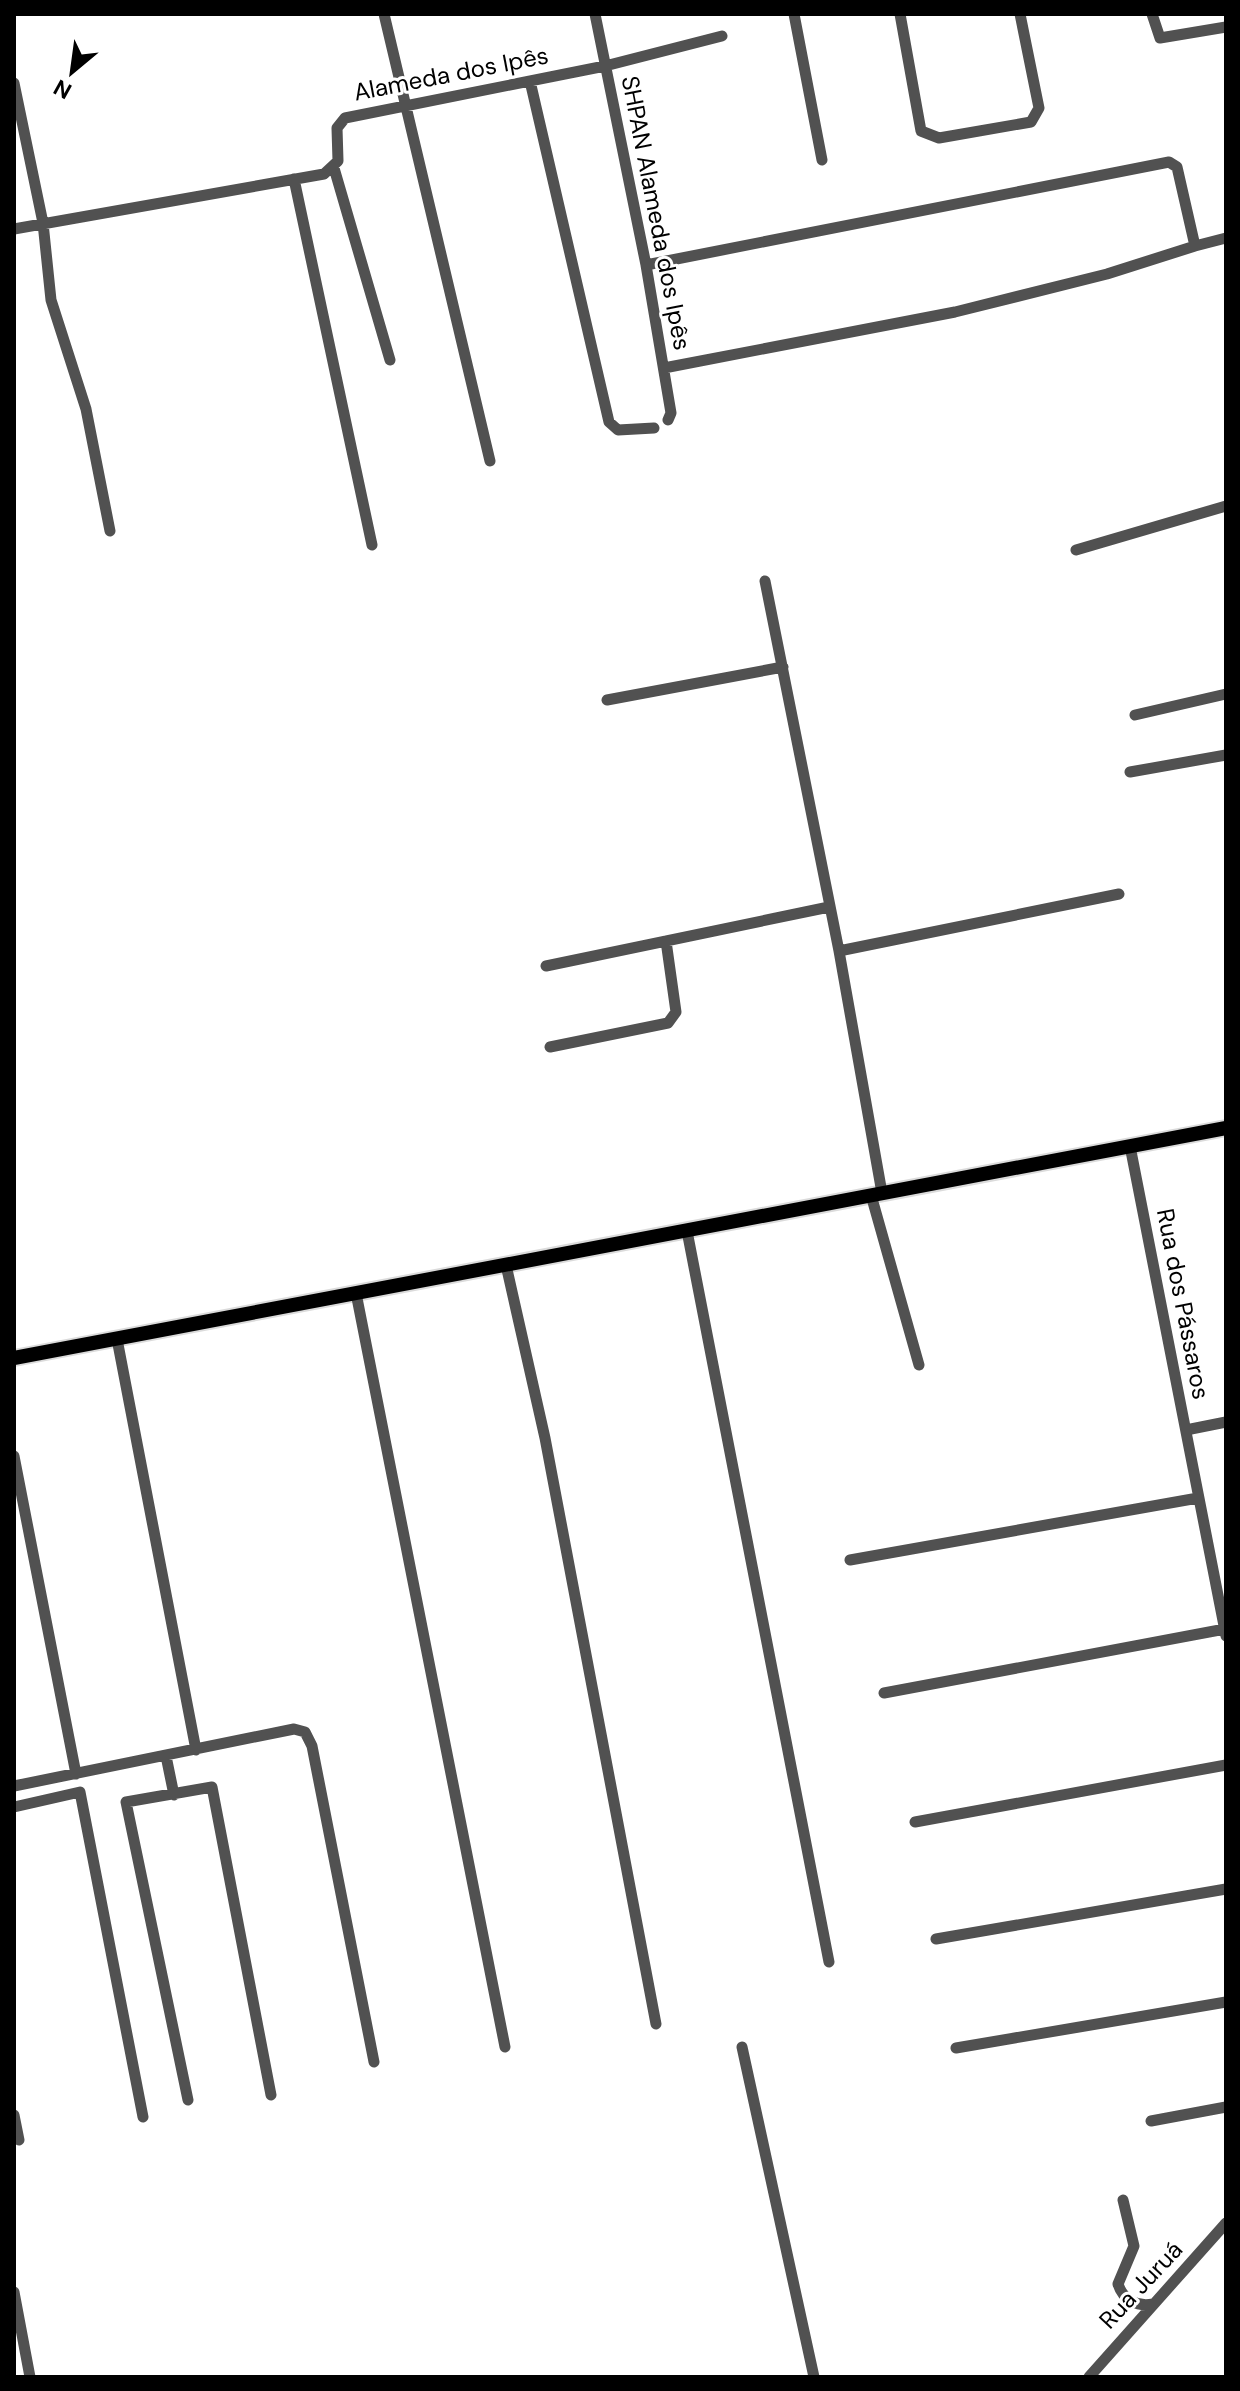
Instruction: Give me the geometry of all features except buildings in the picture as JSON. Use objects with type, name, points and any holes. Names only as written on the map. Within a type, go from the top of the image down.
[{"type":"main road","points":[[14,1358],[1226,1128]]},
{"type":"street","points":[[384,14],[490,461]]},
{"type":"street","points":[[595,14],[605,66]]},
{"type":"street","points":[[794,14],[822,160]]},
{"type":"street","points":[[900,14],[921,131],[939,138],[1031,122],[1036,117],[1039,108],[1020,14]]},
{"type":"street","points":[[1152,14],[1160,38],[1226,27]]},
{"type":"street","name":"Alameda dos Ipês","points":[[334,168],[339,158],[337,128],[341,120],[605,66],[722,36]]},
{"type":"street","name":"SHPAN Alameda dos Ipês","points":[[605,66],[646,265],[671,413],[668,420]]},
{"type":"street","points":[[530,81],[609,422],[618,430],[654,428]]},
{"type":"street","points":[[14,83],[43,223],[51,300],[86,409],[110,531]]},
{"type":"street","points":[[646,265],[1169,162],[1177,167],[1195,246]]},
{"type":"street","points":[[14,229],[324,174],[334,168],[390,360]]},
{"type":"street","points":[[294,179],[372,545]]},
{"type":"street","points":[[664,368],[955,312],[1093,278],[1226,238]]},
{"type":"street","points":[[1076,550],[1226,506]]},
{"type":"street","points":[[765,581],[839,951],[876,1194],[919,1365]]},
{"type":"street","points":[[607,700],[783,667]]},
{"type":"street","points":[[1135,715],[1226,694]]},
{"type":"street","points":[[1130,772],[1226,755]]},
{"type":"street","points":[[839,951],[1119,894]]},
{"type":"street","points":[[546,966],[829,907]]},
{"type":"street","points":[[550,1047],[668,1023],[676,1012],[666,941]]},
{"type":"street","name":"Rua dos Pássaros","points":[[1130,1146],[1225,1633]]},
{"type":"street","points":[[687,1231],[829,1962]]},
{"type":"street","points":[[506,1265],[545,1438],[656,2024]]},
{"type":"street","points":[[356,1293],[505,2047]]},
{"type":"street","points":[[117,1339],[196,1750]]},
{"type":"street","points":[[1186,1430],[1226,1422]]},
{"type":"street","points":[[14,1456],[76,1774]]},
{"type":"street","points":[[850,1560],[1198,1498]]},
{"type":"street","points":[[884,1693],[1225,1633]]},
{"type":"street","points":[[14,1786],[294,1729],[309,1737],[374,2062]]},
{"type":"street","points":[[166,1756],[174,1795]]},
{"type":"street","points":[[915,1822],[1226,1765]]},
{"type":"street","points":[[188,2100],[126,1802],[212,1787],[271,2095]]},
{"type":"street","points":[[14,1807],[80,1792],[143,2117]]},
{"type":"street","points":[[936,1939],[1226,1889]]},
{"type":"street","points":[[956,2048],[1226,2002]]},
{"type":"street","points":[[742,2047],[814,2377]]},
{"type":"street","points":[[1151,2121],[1226,2107]]},
{"type":"street","points":[[14,2115],[19,2140]]},
{"type":"street","points":[[1123,2200],[1134,2246],[1118,2284],[1126,2298],[1138,2304],[1153,2304]]},
{"type":"street","name":"Rua Juruá","points":[[1089,2377],[1226,2223]]},
{"type":"street","points":[[14,2292],[30,2377]]}]
